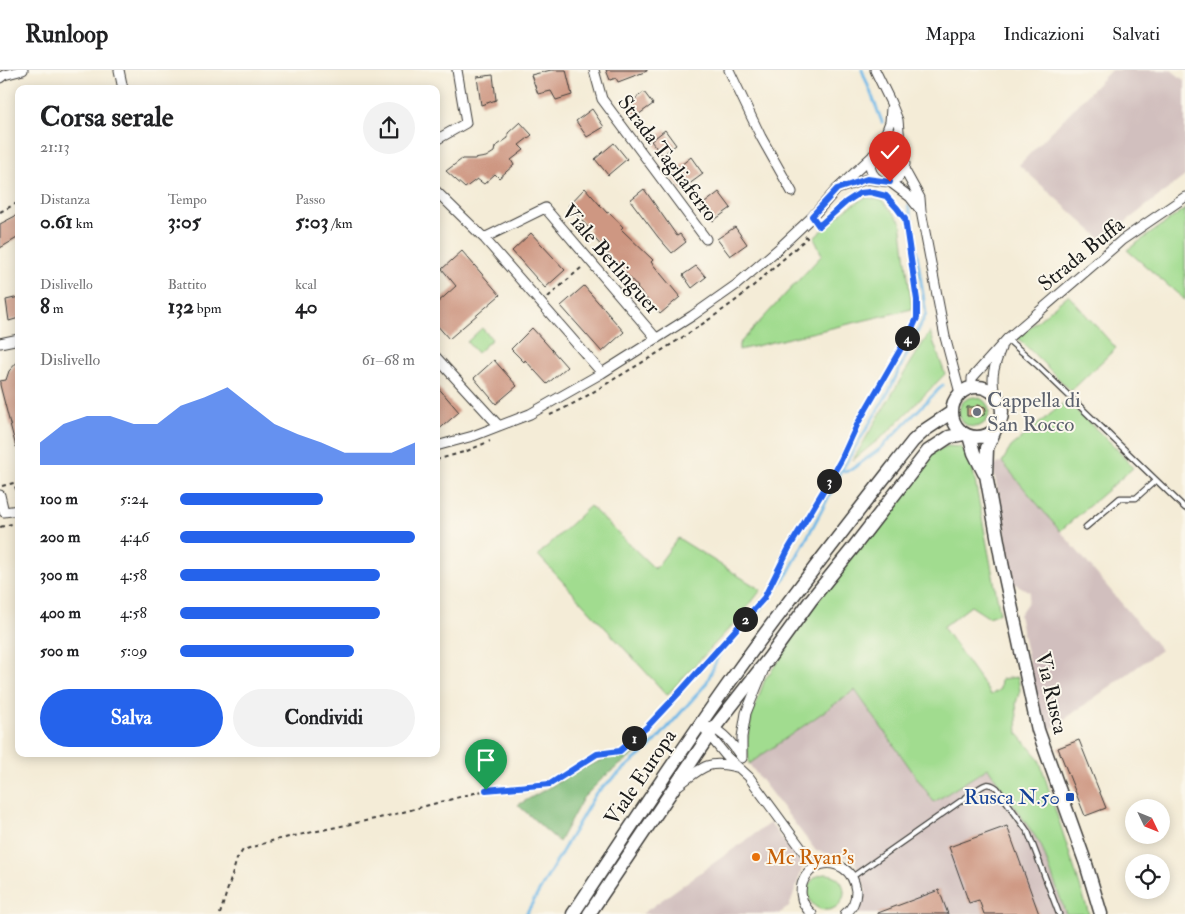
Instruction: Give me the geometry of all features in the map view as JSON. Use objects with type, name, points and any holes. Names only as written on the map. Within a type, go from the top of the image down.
[{"type":"street","points":[[0,78],[4,75],[23,70]]},
{"type":"street","points":[[119,70],[122,85]]},
{"type":"street","points":[[440,138],[466,123],[457,70]]},
{"type":"street","name":"Strada Tagliaferro","points":[[594,70],[602,99],[706,239]]},
{"type":"street","points":[[729,70],[761,136],[792,192]]},
{"type":"street","points":[[875,70],[898,120],[901,153],[905,164],[898,178],[890,182]]},
{"type":"street","points":[[879,180],[872,174],[870,169],[871,158],[877,151],[890,122],[891,103]]},
{"type":"street","points":[[877,151],[890,147],[901,153]]},
{"type":"street","name":"Viale Berlinguer","points":[[440,445],[473,436],[530,414],[602,373],[692,316],[736,285],[776,250],[877,151]]},
{"type":"street","points":[[904,169],[920,198],[945,337],[966,390]]},
{"type":"street","points":[[837,189],[867,179],[890,182],[910,197],[921,211]]},
{"type":"street","points":[[440,195],[484,238],[602,373]]},
{"type":"street","name":"Strada Buffa","points":[[966,390],[972,378],[1005,341],[1122,240],[1185,197]]},
{"type":"street","name":"Viale Berlinguer","points":[[484,238],[545,208],[656,338]]},
{"type":"street","points":[[0,343],[15,340]]},
{"type":"street","name":"Strada Buffa","points":[[995,393],[992,384],[995,365],[1005,341]]},
{"type":"street","points":[[440,361],[499,426]]},
{"type":"street","points":[[980,386],[995,393],[1003,408],[1003,416],[995,430],[983,437],[976,438],[966,435],[957,428],[953,421],[952,412],[956,398],[966,390],[980,386]]},
{"type":"street","name":"Viale Europa","points":[[573,914],[652,794],[782,610],[912,441],[952,412]]},
{"type":"street","name":"Via Rusca","points":[[995,430],[986,448],[986,475],[1002,563],[1038,730],[1086,864],[1101,914]]},
{"type":"street","name":"Viale Europa","points":[[589,914],[712,732],[811,600],[928,451],[949,437],[966,435]]},
{"type":"street","name":"Via Rusca","points":[[966,435],[986,475]]},
{"type":"street","points":[[0,495],[4,512],[15,511]]},
{"type":"street","points":[[742,757],[742,737],[746,713],[769,658]]},
{"type":"street","points":[[701,724],[712,732],[724,735],[742,757],[749,777]]},
{"type":"street","points":[[712,732],[722,751],[749,777],[816,867]]},
{"type":"street","points":[[671,792],[703,767],[719,763],[739,768]]},
{"type":"street","points":[[807,913],[801,894],[801,886],[804,879],[816,867],[823,864],[831,864],[839,866],[846,871],[852,877],[855,885],[856,895],[854,904],[844,914]]},
{"type":"lane","points":[[1005,341],[1036,364],[1185,508]]},
{"type":"lane","points":[[1086,527],[1120,498],[1136,498],[1156,480]]},
{"type":"lane","points":[[852,877],[975,791],[985,785],[992,784],[997,788],[1028,832],[1059,914]]},
{"type":"path","points":[[220,914],[237,859],[243,850],[274,840],[384,818],[486,790],[550,784],[597,754],[620,751],[647,727],[764,598],[789,548],[841,460],[858,423],[917,318],[917,300],[905,219],[886,196],[870,192],[860,193],[846,202],[819,226],[812,216]]},
{"type":"path","points":[[0,212],[15,204]]},
{"type":"path","points":[[541,302],[590,261]]},
{"type":"path","points":[[0,486],[14,483],[15,488]]},
{"type":"path","points":[[0,528],[15,523]]},
{"type":"shaded area","points":[[1111,70],[1171,70],[1185,81],[1185,176],[1102,240],[1019,165]]},
{"type":"shaded area","points":[[1002,462],[1161,650],[1044,734],[1019,615],[1028,602],[1030,592],[1014,583],[993,466]]},
{"type":"shaded area","points":[[855,690],[934,802],[988,767],[1042,845],[1066,914],[857,914],[866,891],[854,859],[816,851],[749,764]]},
{"type":"shaded area","points":[[770,823],[803,866],[789,907],[778,914],[642,914]]},
{"type":"green space","points":[[866,197],[883,201],[901,222],[912,309],[739,350],[739,344],[822,255],[814,238],[846,209]]},
{"type":"green space","points":[[1185,209],[1185,300],[1127,250]]},
{"type":"green space","points":[[1068,295],[1116,348],[1071,391],[1018,338]]},
{"type":"green space","points":[[482,328],[492,339],[477,353],[467,342]]},
{"type":"green space","points":[[930,332],[945,374],[888,432],[853,460],[905,372]]},
{"type":"green space","points":[[974,397],[985,401],[989,412],[985,423],[974,427],[963,423],[959,412],[963,401]]},
{"type":"green space","points":[[1066,401],[1114,446],[1133,468],[1060,531],[1002,462],[1011,447]]},
{"type":"green space","points":[[947,446],[961,447],[972,465],[1000,613],[988,617],[971,606],[943,627],[991,695],[1000,689],[1001,679],[1018,677],[1020,690],[1016,703],[1018,734],[1039,759],[1089,914],[1066,914],[1041,845],[988,768],[934,802],[855,690],[749,764],[747,741],[752,715],[765,679],[781,658],[796,629],[930,454]]},
{"type":"green space","points":[[590,506],[655,569],[678,538],[761,590],[740,617],[667,695],[538,555]]},
{"type":"green space","points":[[636,753],[605,776],[583,798],[559,842],[518,805],[583,768],[607,758]]},
{"type":"green space","points":[[826,874],[833,875],[839,879],[843,885],[843,899],[839,905],[833,909],[826,910],[819,909],[813,905],[809,899],[808,892],[809,885],[813,879],[819,875]]},
{"type":"building","points":[[551,70],[566,70],[572,95],[556,100],[551,91],[538,94],[531,75]]},
{"type":"building","points":[[606,70],[647,71],[618,82],[616,78],[610,80]]},
{"type":"building","points":[[493,75],[496,100],[481,105],[477,77]]},
{"type":"building","points":[[644,92],[653,104],[635,117],[626,106]]},
{"type":"building","points":[[592,109],[604,127],[587,137],[576,121]]},
{"type":"building","points":[[520,122],[532,135],[519,145],[524,150],[511,160],[514,165],[499,178],[495,174],[484,184],[477,179],[465,188],[446,171],[462,159],[486,157],[494,152],[495,147],[508,138],[508,133]]},
{"type":"building","points":[[665,130],[676,145],[662,155],[651,141]]},
{"type":"building","points":[[614,143],[627,159],[608,175],[595,159]]},
{"type":"building","points":[[691,157],[703,174],[681,190],[670,174]]},
{"type":"building","points":[[585,188],[607,213],[609,212],[623,227],[621,229],[653,260],[651,262],[680,297],[660,314],[588,231],[590,229],[568,206]]},
{"type":"building","points":[[644,189],[677,236],[680,234],[686,242],[672,253],[630,200]]},
{"type":"building","points":[[719,192],[731,208],[713,221],[701,206]]},
{"type":"building","points":[[15,216],[15,239],[0,248],[0,224]]},
{"type":"building","points":[[735,227],[747,244],[730,256],[717,239]]},
{"type":"building","points":[[531,233],[565,270],[545,288],[512,251]]},
{"type":"building","points":[[462,251],[500,295],[449,339],[440,329],[440,300],[456,286],[442,269]]},
{"type":"building","points":[[696,266],[706,277],[692,288],[683,275]]},
{"type":"building","points":[[584,286],[624,332],[602,352],[561,306]]},
{"type":"building","points":[[15,298],[15,319],[9,321],[6,300]]},
{"type":"building","points":[[532,328],[567,367],[547,384],[525,360],[524,362],[511,349]]},
{"type":"building","points":[[494,360],[517,386],[496,404],[474,378]]},
{"type":"building","points":[[15,364],[15,443],[0,385],[0,381],[6,380],[9,371]]},
{"type":"building","points":[[440,390],[459,412],[440,429]]},
{"type":"building","name":"Cappella di San Rocco","points":[[978,405],[985,407],[984,415],[977,417],[967,416],[967,407]]},
{"type":"building","points":[[1079,740],[1106,808],[1085,816],[1058,748]]},
{"type":"building","points":[[1007,826],[1039,914],[984,914],[979,900],[969,903],[949,847]]},
{"type":"building","points":[[939,890],[948,914],[878,914],[878,913]]},
{"type":"waterway","points":[[862,70],[882,122]]},
{"type":"waterway","points":[[526,914],[596,793],[654,743],[706,684],[722,648],[751,621],[788,573],[840,473],[889,391],[926,314],[908,206]]},
{"type":"waterway","points":[[840,472],[852,469],[880,449],[943,385]]},
{"type":"place","name":"Cappella di San Rocco","points":[[977,412]]},
{"type":"place","name":"Rusca N.50","points":[[1070,797]]},
{"type":"place","name":"Mc Ryan's","points":[[756,857]]},
{"type":"route","points":[[486,790],[550,784],[597,754],[620,751],[647,727],[764,598],[789,548],[841,460],[858,423],[917,318],[917,300],[905,219],[886,196],[870,192],[860,193],[846,202],[819,226],[812,216],[837,189],[867,179],[890,182]]}]
